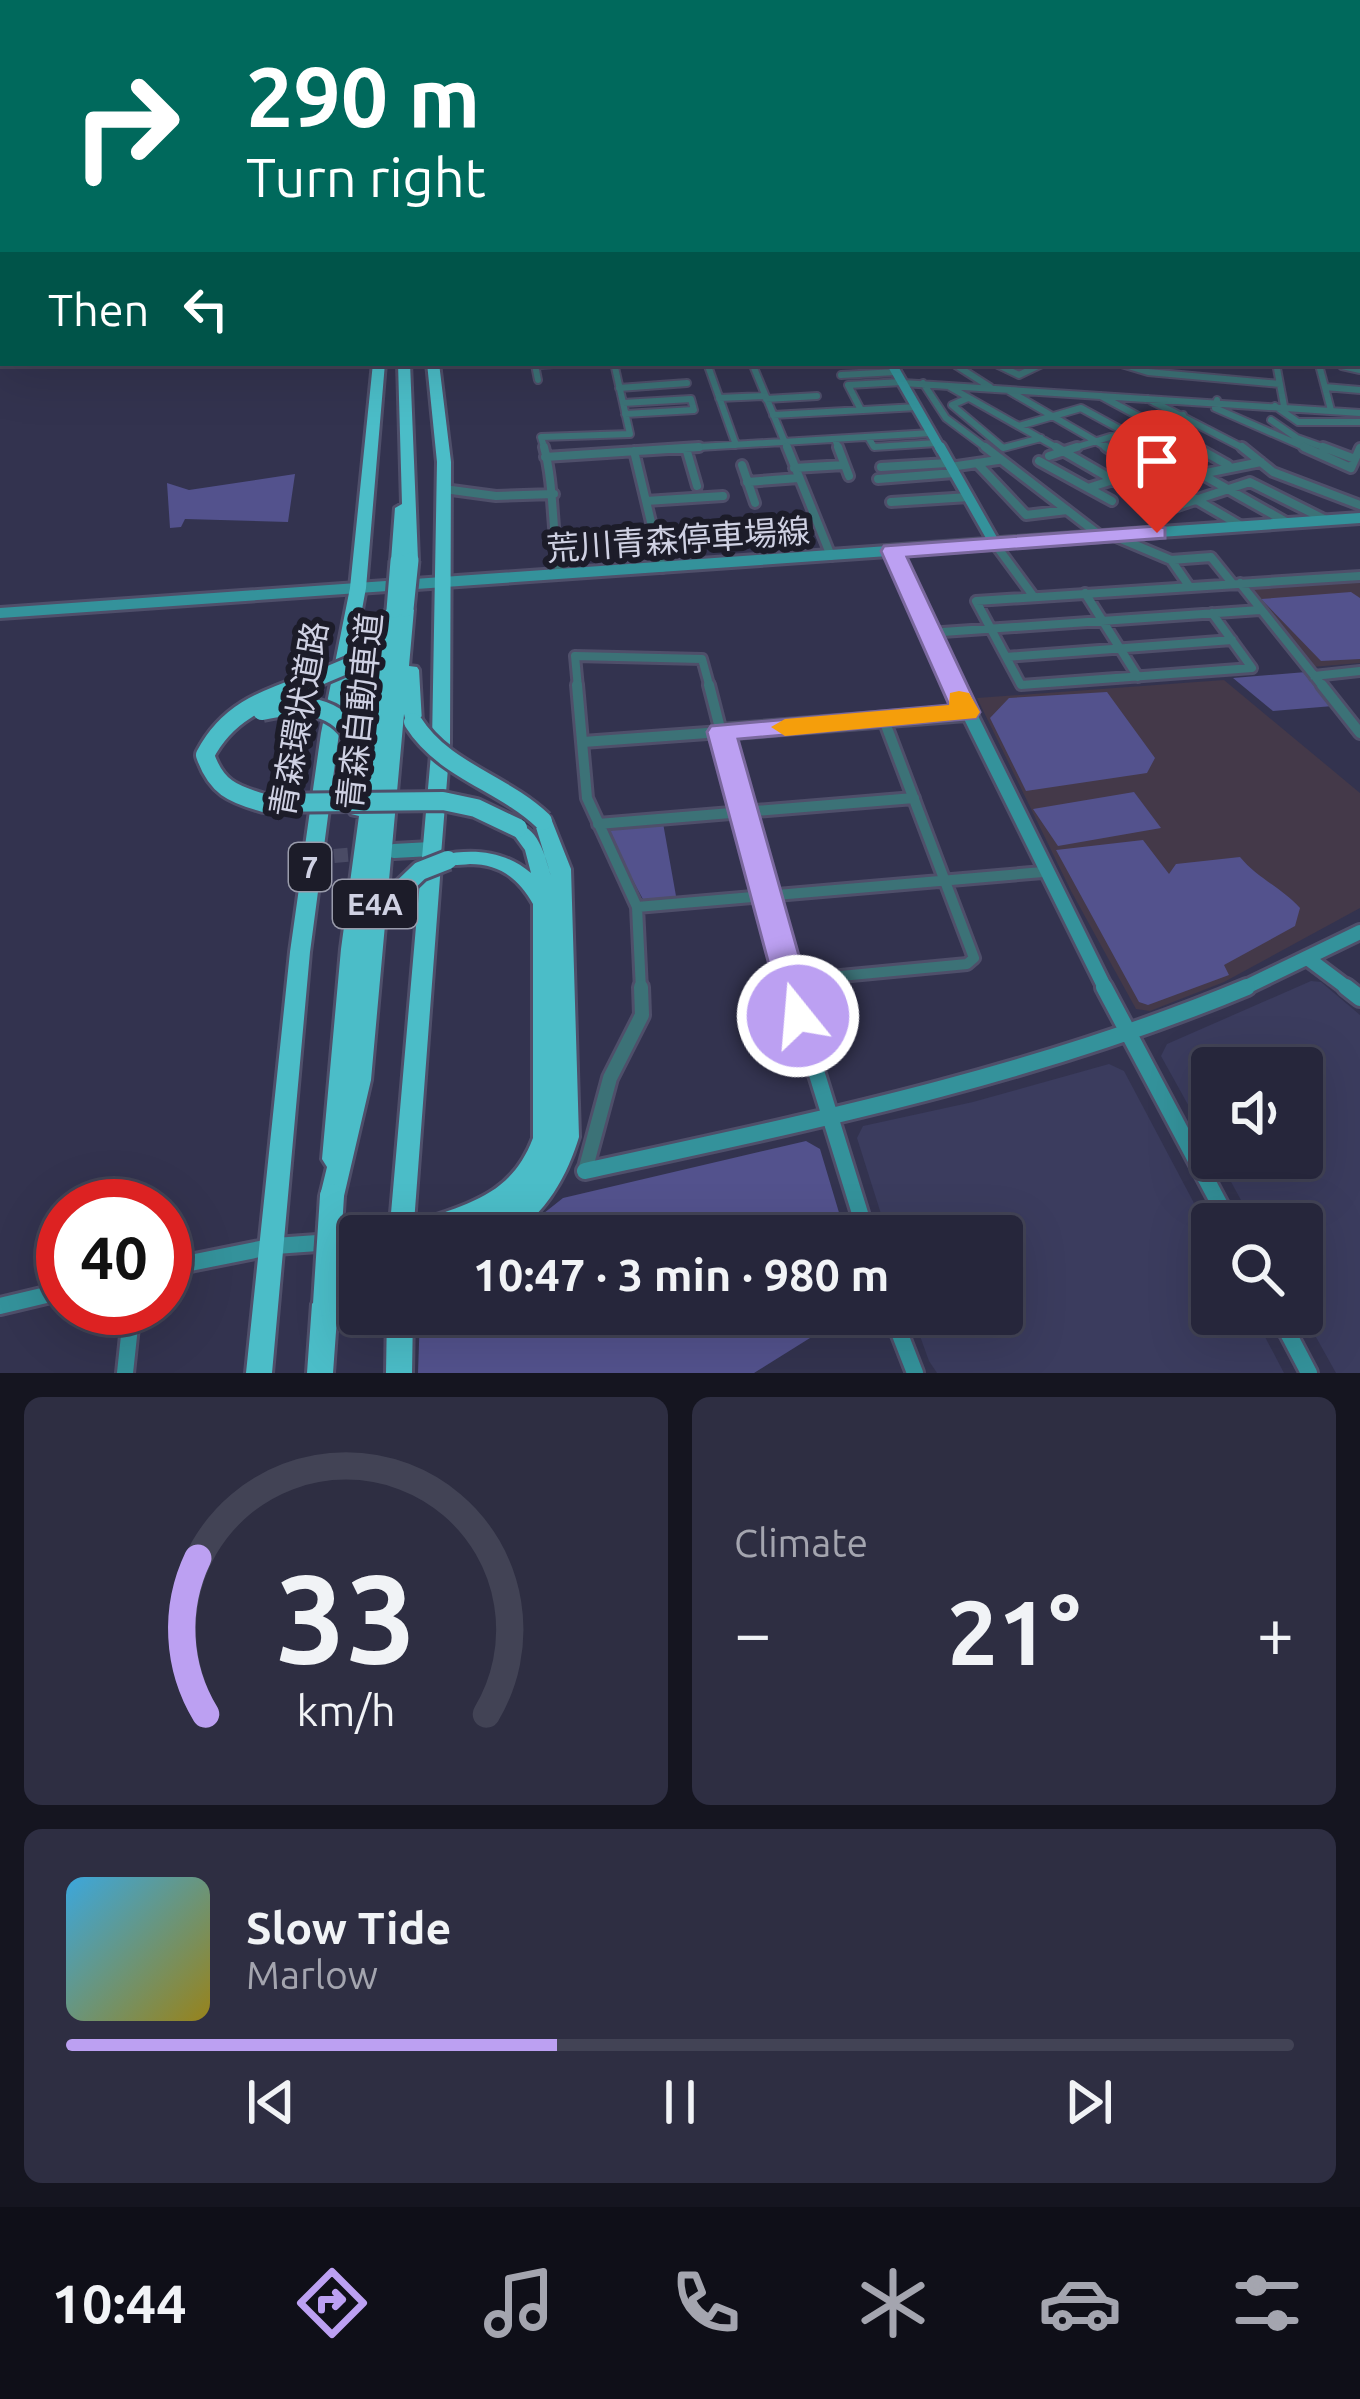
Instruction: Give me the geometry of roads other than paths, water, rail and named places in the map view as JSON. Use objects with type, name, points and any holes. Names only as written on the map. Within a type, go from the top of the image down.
[{"type":"highway","name":"青森環状道路","points":[[259,1373],[311,857],[358,588],[379,366]]},
{"type":"highway","points":[[406,1215],[440,855],[444,489],[434,366]]},
{"type":"highway","name":"青森自動車道","points":[[320,1373],[332,1196],[356,1102],[361,951],[400,610],[396,580],[407,562],[404,369]]},
{"type":"highway","points":[[407,562],[400,610],[413,722],[436,755],[520,799],[552,865],[546,1115],[539,1159],[517,1192],[500,1204],[467,1215]]},
{"type":"highway","points":[[400,610],[373,647],[336,675],[256,704],[228,720],[205,754],[210,777],[232,795],[267,804],[457,802],[529,824]]},
{"type":"highway","points":[[361,951],[357,742],[339,715],[293,705],[258,712],[232,727],[215,759],[218,770],[235,787],[265,797],[460,795],[488,802],[529,824]]},
{"type":"highway","points":[[361,951],[397,893],[440,855],[500,860],[531,881],[552,908],[568,1105],[562,1161],[536,1201],[517,1215]]},
{"type":"highway","points":[[399,1373],[400,1335]]},
{"type":"street","points":[[509,0],[536,0]]},
{"type":"street","points":[[535,366],[538,380]]},
{"type":"street","points":[[615,366],[662,568]]},
{"type":"street","points":[[708,366],[736,445]]},
{"type":"street","points":[[753,366],[831,556]]},
{"type":"street","points":[[960,366],[992,387]]},
{"type":"street","points":[[1000,366],[1019,375]]},
{"type":"street","points":[[1019,375],[1038,366]]},
{"type":"street","points":[[1135,366],[1280,384]]},
{"type":"street","points":[[1277,366],[1280,406],[1298,422],[1360,417]]},
{"type":"street","points":[[1319,366],[1331,410]]},
{"type":"street","points":[[841,375],[898,375],[948,386],[1244,402],[1360,417]]},
{"type":"street","points":[[898,375],[994,544],[1034,597]]},
{"type":"street","points":[[862,410],[848,385],[898,375]]},
{"type":"street","points":[[1017,388],[1019,375]]},
{"type":"street","points":[[1199,377],[1202,400]]},
{"type":"street","points":[[1240,381],[1244,402]]},
{"type":"street","points":[[619,388],[687,383]]},
{"type":"street","points":[[923,383],[946,418],[1108,536],[1171,560],[1211,557],[1360,733]]},
{"type":"street","points":[[948,386],[1165,510],[1250,482],[1328,520]]},
{"type":"street","points":[[1325,387],[1360,390]]},
{"type":"street","points":[[1004,388],[1243,527]]},
{"type":"street","points":[[1052,390],[1288,524]]},
{"type":"street","points":[[1096,394],[1230,466]]},
{"type":"street","points":[[719,398],[818,396]]},
{"type":"street","points":[[1142,396],[1183,415],[1283,476],[1360,505]]},
{"type":"street","points":[[968,398],[952,405],[1003,448],[1042,438]]},
{"type":"street","points":[[623,403],[691,399],[694,410],[625,414]]},
{"type":"street","points":[[1217,400],[1215,408],[1352,468],[1360,448]]},
{"type":"street","points":[[773,416],[916,407]]},
{"type":"street","points":[[1018,426],[1081,408]]},
{"type":"street","points":[[826,413],[849,476]]},
{"type":"street","points":[[1049,456],[1183,415]]},
{"type":"street","points":[[1270,420],[1298,438],[1355,459]]},
{"type":"street","points":[[560,574],[553,541],[554,494],[541,437],[630,434]]},
{"type":"street","points":[[545,457],[868,437],[874,447],[934,438]]},
{"type":"street","points":[[686,448],[697,486]]},
{"type":"street","points":[[878,479],[998,460]]},
{"type":"street","points":[[1088,488],[1175,460]]},
{"type":"street","points":[[1039,461],[1112,502]]},
{"type":"street","points":[[1201,474],[1261,462]]},
{"type":"street","points":[[977,463],[1026,515],[1067,510]]},
{"type":"street","points":[[742,465],[755,503]]},
{"type":"street","points":[[748,482],[844,465]]},
{"type":"street","points":[[880,467],[951,468]]},
{"type":"street","points":[[1217,470],[1241,485]]},
{"type":"street","points":[[444,489],[496,496],[554,494]]},
{"type":"street","points":[[646,501],[724,496]]},
{"type":"street","points":[[891,502],[969,497]]},
{"type":"street","name":"荒川青森停車場線","points":[[0,613],[1360,518]]},
{"type":"street","points":[[892,551],[1043,872],[1218,1203]]},
{"type":"street","points":[[1171,560],[1190,586]]},
{"type":"street","points":[[1212,613],[1252,668],[1021,685],[976,601],[1360,576]]},
{"type":"street","points":[[1085,593],[1138,677]]},
{"type":"street","points":[[928,633],[1260,610]]},
{"type":"street","points":[[1006,657],[1232,640]]},
{"type":"street","points":[[860,1215],[829,1117],[763,896],[702,659],[575,656],[587,798],[637,907],[642,1015],[610,1078],[585,1171],[829,1117],[1128,1038],[1250,991],[1360,932]]},
{"type":"street","points":[[1314,676],[1360,671]]},
{"type":"street","points":[[583,742],[966,712]]},
{"type":"street","points":[[788,981],[967,964],[974,958],[884,719]]},
{"type":"street","points":[[598,824],[914,798]]},
{"type":"street","points":[[394,851],[440,855]]},
{"type":"street","points":[[311,857],[334,856]]},
{"type":"street","points":[[637,907],[1043,872]]},
{"type":"street","points":[[1310,960],[1360,998]]},
{"type":"street","points":[[192,1263],[275,1246],[339,1241]]},
{"type":"street","points":[[0,1306],[36,1297]]},
{"type":"street","points":[[125,1373],[129,1335]]},
{"type":"street","points":[[900,1335],[915,1373]]},
{"type":"street","points":[[1289,1335],[1309,1373]]},
{"type":"tunnel","points":[[334,856],[369,853]]}]
